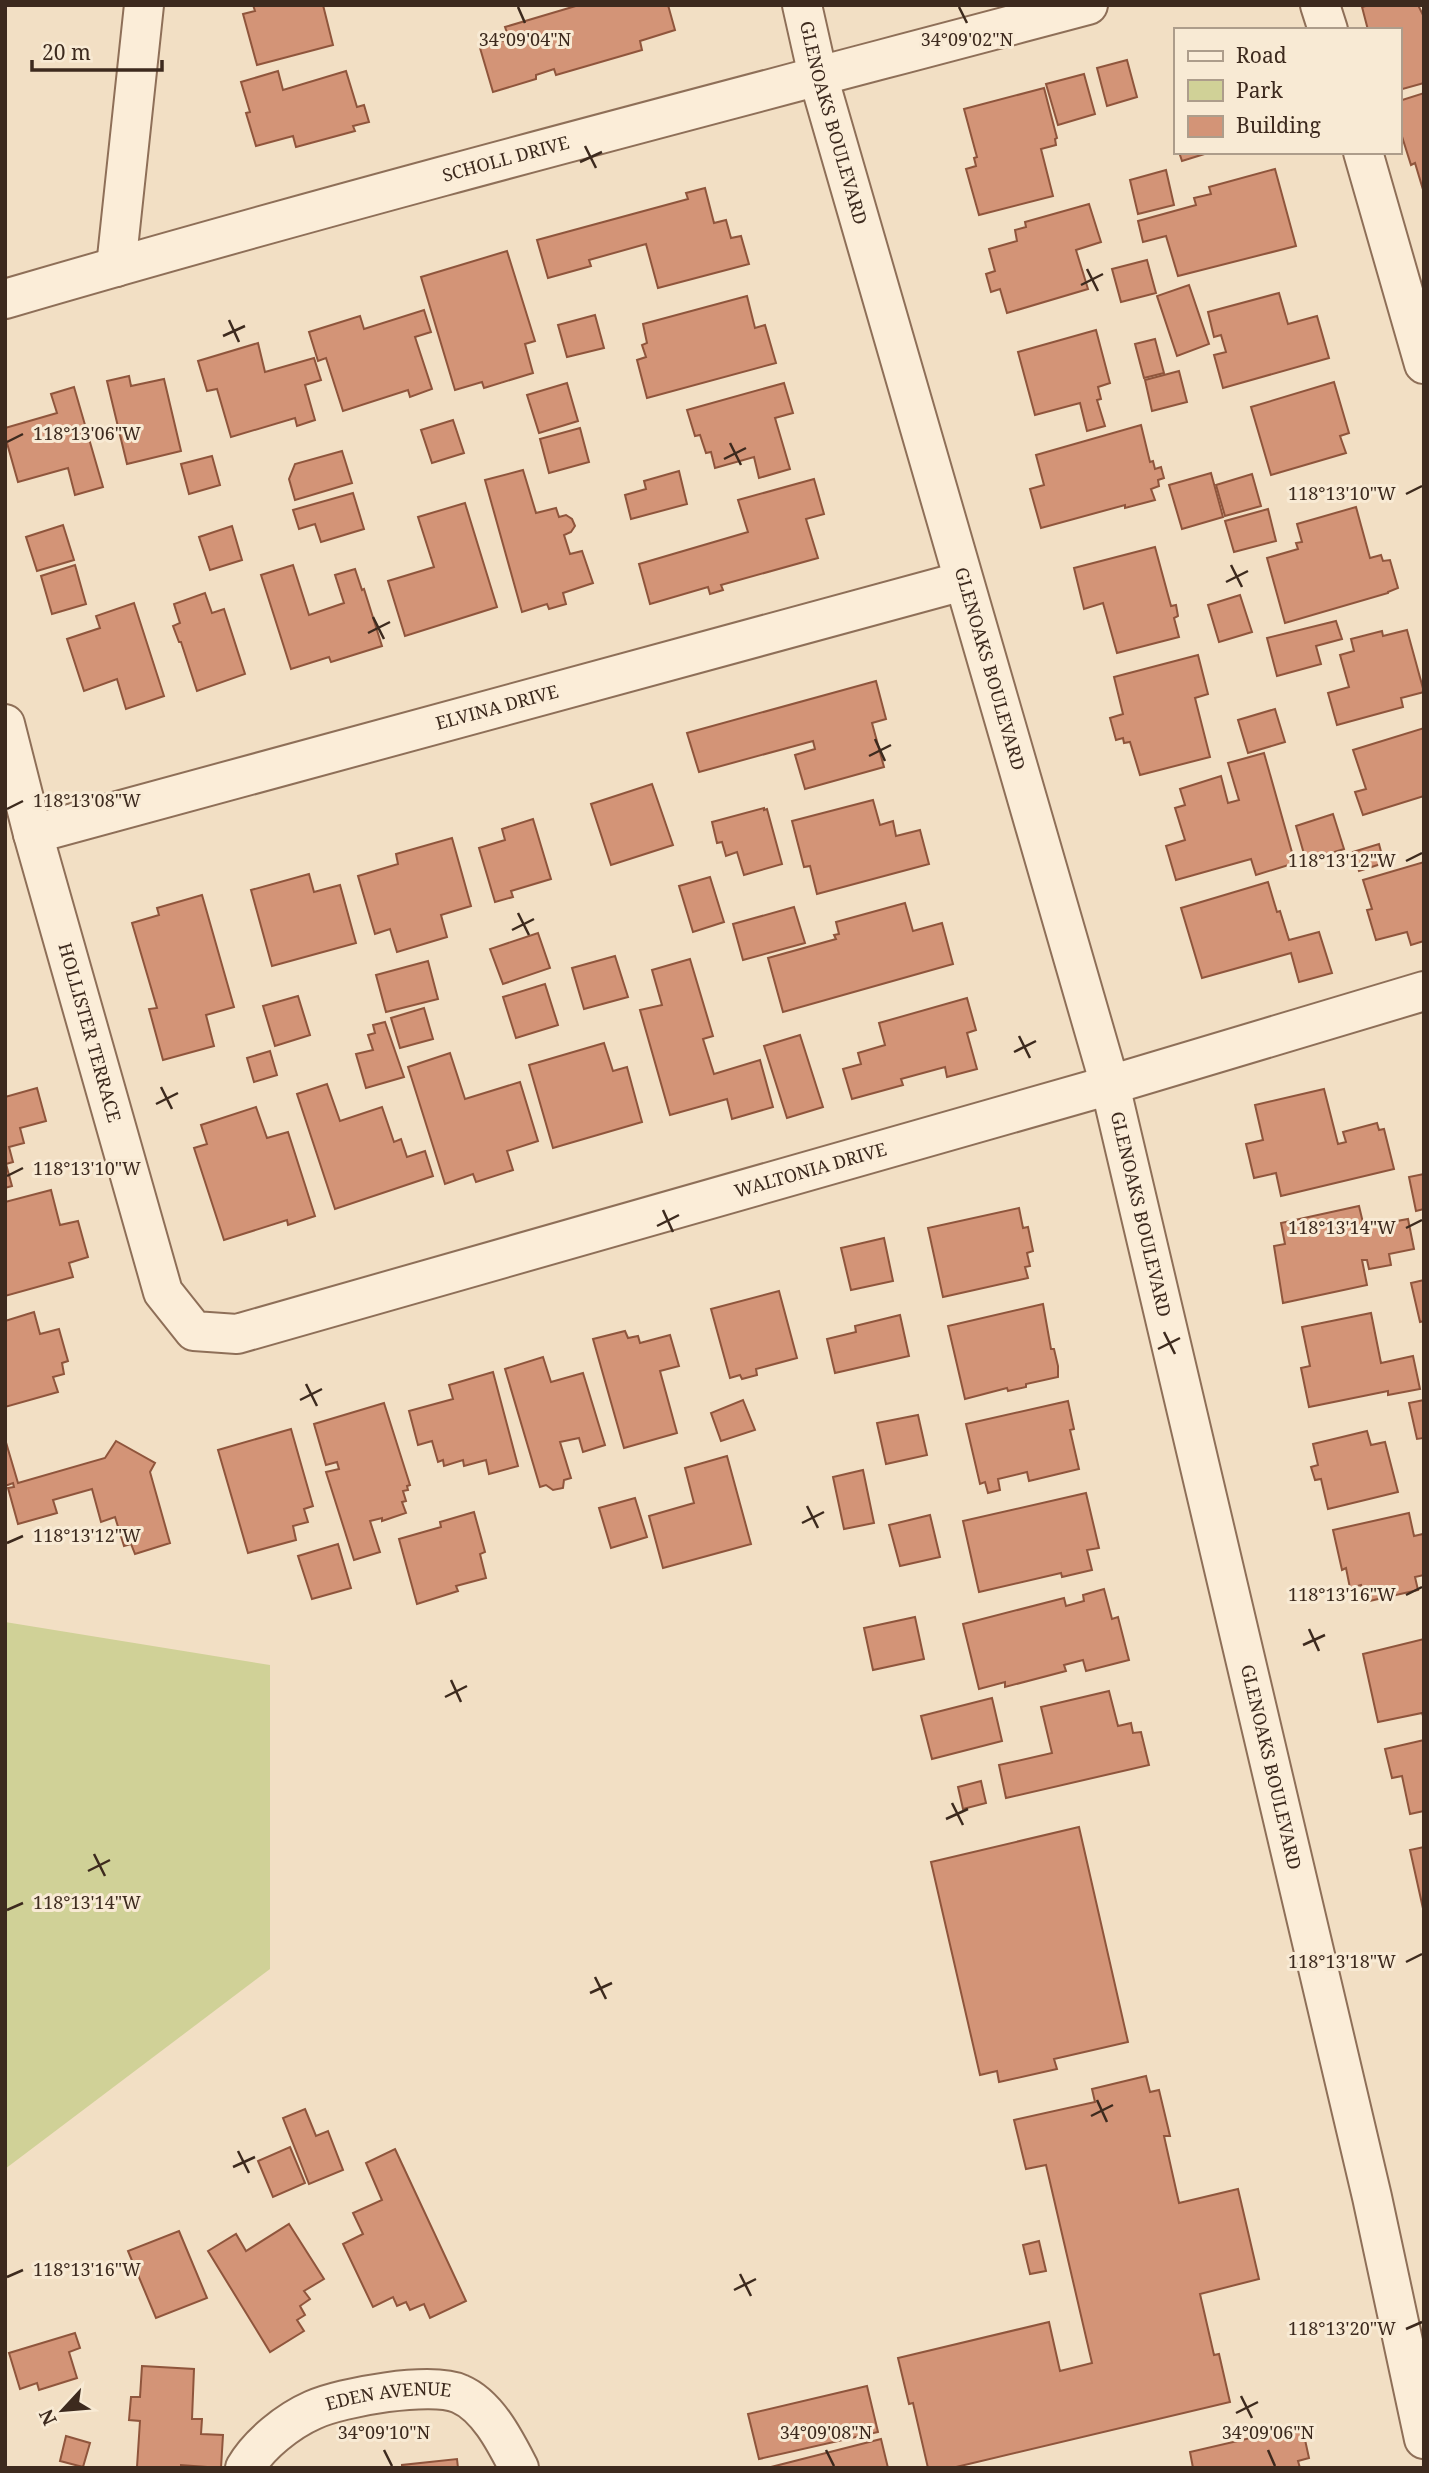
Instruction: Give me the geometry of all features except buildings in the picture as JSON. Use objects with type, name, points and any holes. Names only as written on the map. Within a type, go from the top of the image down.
[{"type":"street","points":[[116,267],[144,5]]},
{"type":"street","name":"GLENOAKS BOULEVARD","points":[[802,5],[818,76],[1110,1085],[1372,2197],[1424,2439]]},
{"type":"street","name":"SCHOLL DRIVE","points":[[5,299],[818,76],[1088,5]]},
{"type":"street","points":[[1320,5],[1327,28]]},
{"type":"street","points":[[1364,154],[1424,364]]},
{"type":"street","name":"ELVINA DRIVE","points":[[33,834],[963,581]]},
{"type":"street","name":"HOLLISTER TERRACE","points":[[5,724],[33,834],[163,1292],[194,1331]]},
{"type":"street","name":"WALTONIA DRIVE","points":[[194,1331],[237,1334],[1110,1085],[1424,991]]},
{"type":"street","name":"EDEN AVENUE","points":[[245,2468],[276,2434],[314,2409],[405,2389],[437,2388],[461,2394],[482,2411],[500,2433],[519,2468]]},
{"type":"green space","points":[[5,1622],[270,1665],[270,1969],[5,2169]]}]
